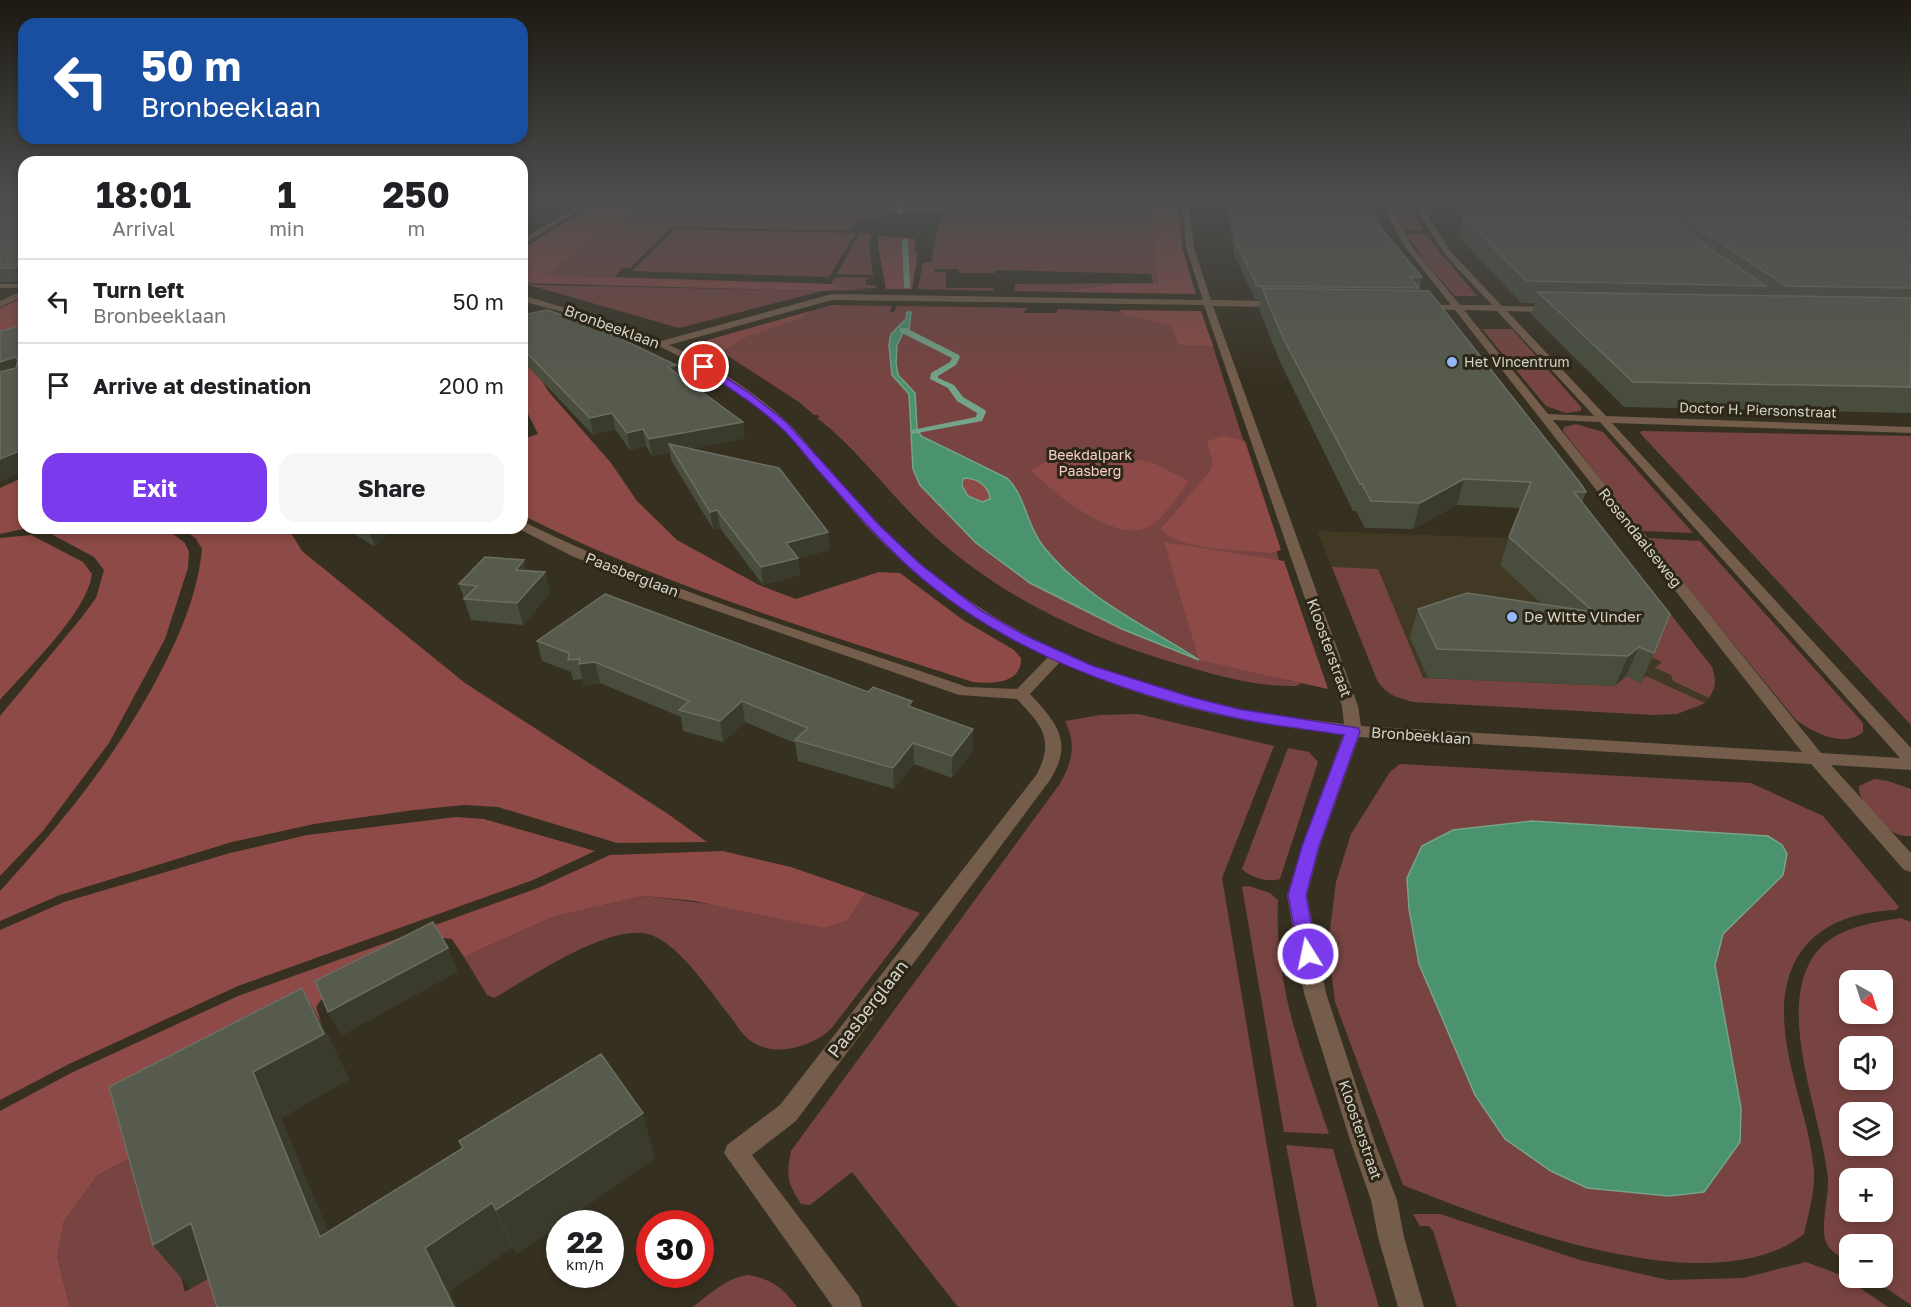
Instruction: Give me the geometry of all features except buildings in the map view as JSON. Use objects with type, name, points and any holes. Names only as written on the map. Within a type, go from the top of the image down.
[{"type":"street","name":"Kloosterstraat","points":[[1194,261],[1350,706],[1353,731],[1311,846],[1297,895],[1315,993],[1363,1143],[1384,1200],[1391,1238],[1411,1307]]},
{"type":"street","name":"Rosendaalseweg","points":[[1418,261],[1458,308],[1817,760],[1911,866]]},
{"type":"street","points":[[1455,261],[1497,308],[1522,330],[1911,759]]},
{"type":"street","points":[[0,286],[18,286]]},
{"type":"street","points":[[0,304],[18,296]]},
{"type":"street","points":[[661,344],[832,297],[1290,304]]},
{"type":"street","name":"Bronbeeklaan","points":[[528,300],[587,316],[684,355],[745,394],[783,424],[875,528],[916,567],[975,613],[1057,656],[1175,697],[1238,714],[1353,731],[1911,764]]},
{"type":"street","points":[[1410,307],[1568,309]]},
{"type":"street","name":"Doctor H. Piersonstraat","points":[[1545,417],[1911,430]]},
{"type":"street","name":"Paasberglaan","points":[[528,529],[577,553],[650,583],[965,692],[1021,693],[1048,725],[1056,744],[1054,759],[1044,776],[788,1113],[736,1153],[849,1307]]},
{"type":"street","points":[[1021,693],[1057,656]]},
{"type":"shaded area","points":[[907,312],[911,312],[909,329],[903,333],[897,345],[896,363],[898,375],[915,393],[917,428],[921,436],[1007,478],[1018,493],[1037,538],[1059,564],[1096,596],[1199,660],[1122,629],[1030,583],[976,543],[920,485],[913,469],[909,394],[892,375],[889,345],[891,334],[906,319]],"holes":[[[963,479],[970,479],[985,487],[990,499],[982,502],[968,496],[962,486]]]},
{"type":"shaded area","name":"De Witte Vlinder","points":[[1317,531],[1614,542],[1712,667],[1716,678],[1715,689],[1705,703],[1694,709],[1654,715],[1413,702],[1390,695],[1377,680]]},
{"type":"shaded area","points":[[1532,821],[1768,836],[1782,845],[1787,854],[1783,875],[1723,934],[1715,965],[1741,1108],[1740,1142],[1704,1192],[1669,1196],[1587,1188],[1551,1171],[1505,1139],[1475,1095],[1419,964],[1409,909],[1407,878],[1422,846],[1453,830]]},
{"type":"green space","points":[[528,261],[563,261],[544,275],[831,284],[838,288],[876,289],[822,291],[528,283]]},
{"type":"green space","points":[[563,261],[637,261],[630,268],[623,268],[614,277],[543,275]]},
{"type":"green space","points":[[642,261],[839,261],[829,277],[632,271]]},
{"type":"green space","points":[[844,261],[871,261],[873,275],[837,274]]},
{"type":"green space","points":[[881,261],[917,261],[912,289],[886,289]]},
{"type":"green space","points":[[1156,261],[1158,284],[1112,284],[1062,292],[1015,291],[1015,284],[1153,283],[1151,274],[996,270],[995,273],[959,273],[959,269],[935,269],[935,272],[946,272],[946,288],[992,288],[995,291],[918,289],[923,263]]},
{"type":"green space","points":[[1156,261],[1186,261],[1196,294],[1062,292],[1112,284],[1158,284]]},
{"type":"green space","points":[[1425,261],[1448,261],[1477,296],[1455,296]]},
{"type":"green space","points":[[834,278],[874,278],[865,280],[866,285],[876,285],[876,288],[838,288],[831,284]]},
{"type":"green space","points":[[528,284],[822,291],[679,328],[528,285]]},
{"type":"green space","points":[[18,300],[18,326],[0,334],[0,308]]},
{"type":"green space","name":"Beekdalpark Paasberg","points":[[831,305],[892,306],[890,312],[894,312],[897,306],[1028,308],[1023,313],[1057,313],[1057,309],[1181,314],[1209,334],[1260,492],[1285,582],[1288,680],[1301,683],[1297,686],[1283,686],[1255,683],[1151,656],[1084,630],[1020,598],[961,558],[933,535],[848,445],[817,418],[820,417],[708,343]]},
{"type":"green space","points":[[1119,310],[1201,311],[1213,346],[1178,344],[1170,325],[1124,315]]},
{"type":"green space","points":[[810,311],[802,318],[744,338],[721,352],[706,344],[708,340]]},
{"type":"green space","points":[[1482,329],[1512,329],[1581,407],[1581,411],[1566,413],[1546,406]]},
{"type":"green space","points":[[528,366],[535,369],[548,391],[611,463],[637,501],[677,540],[759,585],[796,599],[879,572],[900,573],[963,620],[1014,650],[1021,658],[1020,667],[1011,678],[989,683],[973,682],[687,586],[576,541],[528,518],[528,437],[538,434],[528,414]]},
{"type":"green space","points":[[1576,424],[1603,432],[1693,533],[1641,531],[1563,431],[1564,427]]},
{"type":"green space","points":[[1642,431],[1911,436],[1911,725],[1640,433]]},
{"type":"green space","points":[[1224,436],[1245,441],[1281,550],[1271,553],[1212,548],[1180,541],[1168,536],[1161,529],[1210,471],[1213,462],[1207,441]]},
{"type":"green space","points":[[1081,454],[1102,461],[1133,459],[1154,463],[1189,481],[1156,522],[1136,530],[1121,529],[1086,514],[1054,491],[1031,470],[1053,458]]},
{"type":"green space","points":[[966,478],[982,484],[988,490],[990,499],[982,502],[968,496],[962,487]]},
{"type":"green space","points":[[18,480],[18,530],[0,534],[0,488]]},
{"type":"green space","points":[[173,534],[185,543],[189,552],[188,568],[165,639],[109,743],[43,831],[0,876],[0,716],[96,598],[104,570],[94,557],[53,535]]},
{"type":"green space","points":[[190,534],[292,534],[302,551],[465,683],[668,814],[707,842],[617,843],[498,807],[464,805],[414,810],[314,824],[232,842],[60,895],[0,921],[0,891],[63,819],[100,770],[151,690],[168,657],[184,622],[195,586],[202,549]]},
{"type":"green space","points":[[31,535],[83,562],[92,574],[88,589],[68,623],[0,700],[0,538]]},
{"type":"green space","points":[[1647,538],[1700,541],[1863,723],[1863,732],[1855,737],[1838,739],[1820,734],[1796,720]]},
{"type":"green space","points":[[1552,539],[1614,542],[1712,667],[1715,683],[1709,698],[1673,681],[1671,675],[1655,668],[1662,662],[1651,657]]},
{"type":"green space","points":[[1164,542],[1284,561],[1328,689],[1199,660]]},
{"type":"green space","points":[[1332,567],[1378,569],[1423,678],[1614,686],[1626,676],[1639,682],[1646,676],[1705,703],[1677,714],[1654,715],[1413,702],[1397,697],[1384,689],[1377,680]]},
{"type":"green space","points":[[1138,714],[1274,746],[1222,878],[1294,1307],[958,1307],[852,1172],[810,1205],[801,1204],[789,1179],[788,1167],[791,1151],[1059,785],[1070,761],[1072,745],[1065,721],[1100,715]]},
{"type":"green space","points":[[1288,748],[1309,752],[1318,762],[1280,879],[1265,880],[1242,869]]},
{"type":"green space","points":[[1400,764],[1751,783],[1823,816],[1899,907],[1896,910],[1845,919],[1825,929],[1809,942],[1796,959],[1788,980],[1784,1004],[1785,1032],[1814,1171],[1804,1234],[1765,1254],[1717,1263],[1663,1261],[1606,1252],[1549,1237],[1403,1185],[1335,1002],[1328,945],[1336,882],[1351,834],[1390,772]],"holes":[[[1532,821],[1712,833],[1783,875],[1723,934],[1715,965],[1422,846],[1453,830]]]},
{"type":"green space","points":[[1874,779],[1911,789],[1911,836],[1900,835],[1892,831],[1879,821],[1862,799],[1859,786]]},
{"type":"green space","points":[[456,817],[484,819],[595,851],[533,880],[238,986],[69,1064],[0,1100],[0,930],[64,902],[230,853],[307,835]]},
{"type":"green space","points":[[723,851],[791,867],[866,893],[848,920],[824,928],[695,901],[643,896],[553,917],[464,957],[452,939],[443,938],[321,1000],[316,1007],[324,1032],[146,1149],[97,1176],[64,1221],[57,1256],[70,1307],[0,1307],[0,1111],[71,1073],[238,996],[538,888],[610,855]]},
{"type":"green space","points":[[1249,886],[1270,893],[1278,900],[1280,962],[1285,991],[1300,1047],[1329,1134],[1284,1132],[1242,887]]},
{"type":"green space","points":[[866,893],[920,913],[831,1029],[813,1041],[792,1048],[771,1049],[748,1039],[683,958],[672,947],[648,934],[631,933],[591,945],[548,966],[494,998],[487,995],[464,957],[553,917],[643,896],[848,920]]},
{"type":"green space","points":[[1901,918],[1911,922],[1911,1305],[1886,1288],[1893,1288],[1893,1234],[1839,1234],[1839,1256],[1828,1246],[1824,1236],[1828,1179],[1804,1065],[1799,1006],[1803,980],[1813,957],[1821,947],[1841,933],[1864,925]]},
{"type":"green space","points":[[1286,1145],[1333,1149],[1379,1307],[1317,1307]]},
{"type":"green space","points":[[146,1149],[185,1292],[224,1269],[236,1307],[70,1307],[57,1256],[64,1221],[97,1176]]},
{"type":"green space","points":[[1413,1214],[1440,1214],[1580,1260],[1668,1280],[1743,1278],[1806,1262],[1839,1274],[1839,1288],[1860,1288],[1888,1307],[1457,1307],[1433,1231],[1429,1226],[1420,1226]]},
{"type":"green space","points":[[748,1275],[776,1285],[797,1307],[693,1307],[726,1283]]},
{"type":"waterway","points":[[906,261],[907,287]]},
{"type":"waterway","points":[[903,330],[956,357],[953,363],[934,375],[934,379],[951,387],[956,396],[982,412],[979,419],[915,432]]},
{"type":"place","name":"Het Vincentrum","points":[[1452,362]]},
{"type":"place","name":"De Witte Vlinder","points":[[1512,617]]},
{"type":"route","points":[[704,367],[745,394],[783,424],[875,528],[916,567],[975,613],[1019,638],[1088,669],[1186,700],[1238,714],[1353,731],[1311,846],[1297,895],[1308,954]]}]
